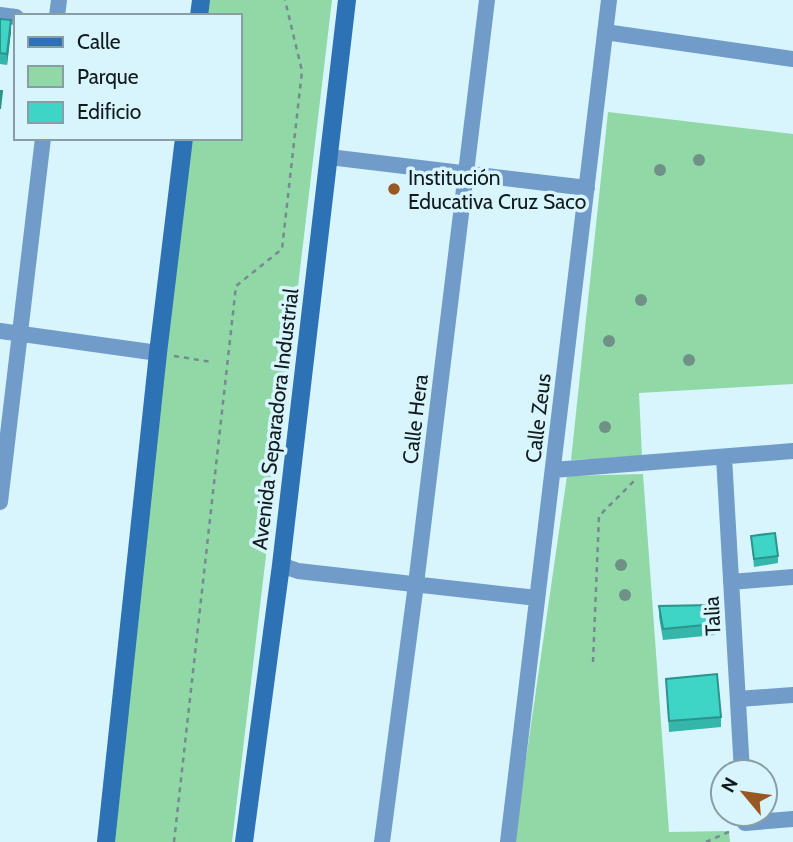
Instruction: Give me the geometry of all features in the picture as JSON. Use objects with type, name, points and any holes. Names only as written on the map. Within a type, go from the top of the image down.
[{"type":"main road","name":"Avenida Separadora Industrial","points":[[244,842],[281,565],[346,0]]},
{"type":"main road","points":[[106,842],[158,353],[184,140]]},
{"type":"street","name":"Calle Hera","points":[[382,842],[487,0]]},
{"type":"street","name":"Calle Zeus","points":[[508,842],[609,0]]},
{"type":"street","points":[[606,32],[793,59]]},
{"type":"street","points":[[0,502],[43,140]]},
{"type":"street","points":[[329,157],[587,188]]},
{"type":"street","points":[[0,331],[158,353]]},
{"type":"street","points":[[553,470],[793,451]]},
{"type":"street","name":"Talia","points":[[724,457],[741,758]]},
{"type":"street","points":[[281,565],[298,571],[537,598]]},
{"type":"street","points":[[731,582],[793,577]]},
{"type":"street","points":[[738,699],[793,695]]},
{"type":"path","points":[[174,842],[236,286],[282,250],[302,71],[285,0]]},
{"type":"path","points":[[158,353],[212,362]]},
{"type":"path","points":[[593,662],[599,516],[653,462]]},
{"type":"path","points":[[706,842],[730,828]]},
{"type":"green space","points":[[207,0],[332,0],[232,842],[109,842],[191,140],[242,140],[242,14],[205,14]]},
{"type":"green space","points":[[608,112],[793,134],[793,384],[639,393],[642,457],[571,460]]},
{"type":"green space","points":[[643,474],[669,832],[729,831],[730,842],[514,842],[567,476]]},
{"type":"building","points":[[0,19],[11,20],[7,54],[0,53]]},
{"type":"building","points":[[775,533],[778,556],[754,559],[751,536]]},
{"type":"building","points":[[712,605],[715,624],[663,629],[659,606]]},
{"type":"building","points":[[717,674],[721,717],[669,721],[666,679]]},
{"type":"place","name":"Institución Educativa Cruz Saco","points":[[394,189]]}]
